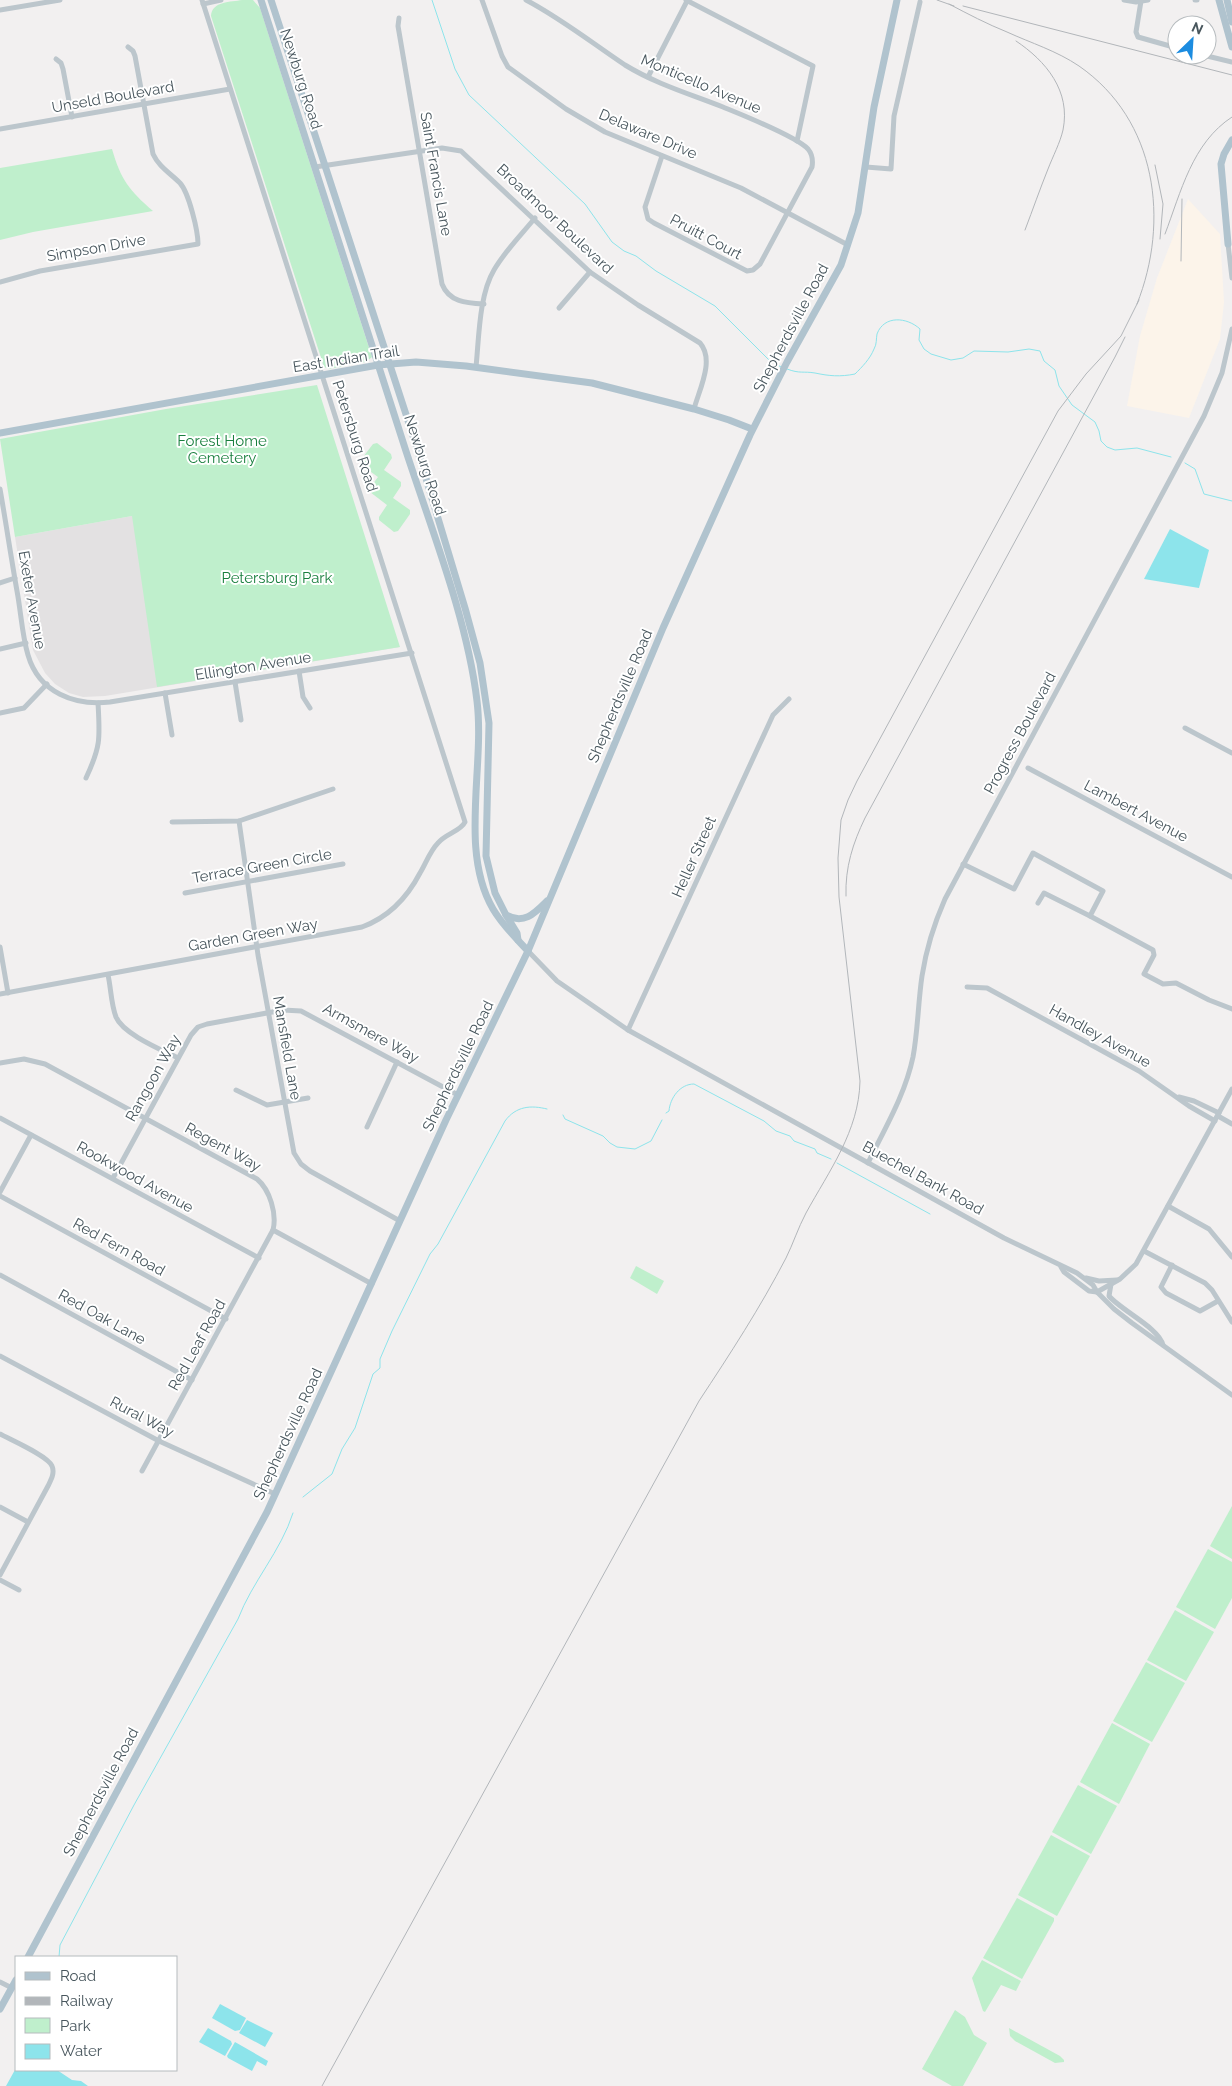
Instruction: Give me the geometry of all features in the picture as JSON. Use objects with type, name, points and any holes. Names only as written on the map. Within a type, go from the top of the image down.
[{"type":"main road","name":"Newburg Road","points":[[260,0],[438,547],[457,613],[472,675],[479,728],[476,846],[480,877],[494,911],[512,937],[518,940],[528,952]]},
{"type":"main road","name":"Newburg Road","points":[[271,0],[389,363],[466,608],[480,663],[489,725],[486,856],[490,878],[506,915],[517,933],[518,940]]},
{"type":"main road","points":[[1219,0],[1232,47]]},
{"type":"main road","points":[[1227,0],[1232,22]]},
{"type":"main road","name":"Shepherdsville Road","points":[[29,1956],[275,1494],[458,1095],[528,952],[663,628],[752,429],[833,280],[848,245],[858,213],[874,107],[896,3]]},
{"type":"main road","points":[[1228,244],[1221,164],[1232,140]]},
{"type":"main road","points":[[1228,244],[1232,234]]},
{"type":"main road","name":"East Indian Trail","points":[[0,433],[389,363],[416,362],[476,367],[609,386],[694,409],[752,429]]},
{"type":"main road","points":[[506,915],[519,919],[529,918],[552,895]]},
{"type":"main road","points":[[0,2009],[15,1982]]},
{"type":"street","points":[[0,10],[60,0]]},
{"type":"street","points":[[202,2],[221,0]]},
{"type":"street","name":"Delaware Drive","points":[[483,0],[502,56],[510,69],[583,121],[631,144],[713,175],[788,212],[848,245]]},
{"type":"street","name":"Monticello Avenue","points":[[526,0],[558,18],[625,65],[648,77],[740,114],[797,141],[809,150],[813,158],[812,164],[788,212]]},
{"type":"street","points":[[648,77],[686,0],[813,66],[797,141]]},
{"type":"street","points":[[1124,0],[1148,0]]},
{"type":"street","points":[[1141,1],[1136,32],[1138,37],[1167,45]]},
{"type":"street","name":"Petersburg Road","points":[[202,2],[465,819],[464,824]]},
{"type":"street","points":[[866,167],[891,168],[894,116],[920,2]]},
{"type":"street","name":"Saint Francis Lane","points":[[398,18],[443,287],[447,294],[456,300],[484,304]]},
{"type":"street","points":[[128,47],[135,56],[144,104]]},
{"type":"street","points":[[1217,58],[1232,62]]},
{"type":"street","points":[[56,59],[63,69],[72,117]]},
{"type":"street","name":"Unseld Boulevard","points":[[0,130],[230,89]]},
{"type":"street","name":"Simpson Drive","points":[[0,282],[40,271],[198,244],[186,193],[179,183],[161,166],[153,154],[144,104]]},
{"type":"street","name":"Broadmoor Boulevard","points":[[315,167],[442,148],[461,151],[590,272],[615,290],[694,338],[704,347],[707,360],[694,409]]},
{"type":"street","name":"Pruitt Court","points":[[662,156],[645,207],[648,218],[744,271],[753,270],[760,264],[788,212]]},
{"type":"street","points":[[476,367],[488,284],[494,269],[534,218]]},
{"type":"street","points":[[1228,244],[1232,278]]},
{"type":"street","points":[[559,308],[590,272]]},
{"type":"street","name":"Progress Boulevard","points":[[868,1163],[903,1092],[908,1077],[916,1039],[925,957],[937,917],[963,864],[1204,416],[1222,373],[1232,329]]},
{"type":"street","name":"Exeter Avenue","points":[[0,489],[30,661],[40,677],[57,693],[80,702],[98,703]]},
{"type":"street","points":[[0,583],[15,578]]},
{"type":"street","points":[[0,649],[26,643]]},
{"type":"street","name":"Ellington Avenue","points":[[98,703],[412,653]]},
{"type":"street","points":[[299,671],[304,701],[310,708]]},
{"type":"street","points":[[235,682],[241,720]]},
{"type":"street","points":[[0,713],[16,711],[27,706],[47,684]]},
{"type":"street","points":[[165,693],[172,735]]},
{"type":"street","name":"Heller Street","points":[[628,1030],[772,715],[788,699]]},
{"type":"street","points":[[86,778],[95,759],[99,743],[98,703]]},
{"type":"street","points":[[1185,728],[1232,753]]},
{"type":"street","name":"Lambert Avenue","points":[[1028,768],[1232,877]]},
{"type":"street","points":[[172,822],[239,821],[332,789]]},
{"type":"street","name":"Mansfield Lane","points":[[239,821],[257,947],[294,1154],[301,1164],[310,1171],[400,1221]]},
{"type":"street","name":"Garden Green Way","points":[[0,994],[353,929],[379,919],[408,895],[440,840],[464,824]]},
{"type":"street","points":[[963,864],[1014,889],[1033,853],[1104,891],[1090,916]]},
{"type":"street","name":"Terrace Green Circle","points":[[185,893],[343,864]]},
{"type":"street","points":[[1038,903],[1044,893],[1153,950],[1154,955],[1144,974],[1163,984],[1176,982],[1209,1000],[1232,1009]]},
{"type":"street","points":[[0,947],[8,993]]},
{"type":"street","name":"Buechel Bank Road","points":[[528,952],[556,981],[628,1030],[1004,1238],[1061,1267],[1068,1268],[1093,1285],[1097,1292],[1114,1309],[1163,1346]]},
{"type":"street","points":[[108,974],[115,1012],[122,1026],[178,1058]]},
{"type":"street","name":"Handley Avenue","points":[[966,987],[987,988],[1139,1071],[1189,1106],[1232,1124]]},
{"type":"street","name":"Armsmere Way","points":[[268,1012],[291,1009],[301,1010],[458,1095]]},
{"type":"street","name":"Rangoon Way","points":[[113,1178],[178,1058],[191,1035],[198,1027],[268,1012]]},
{"type":"street","name":"Regent Way","points":[[0,1063],[29,1059],[44,1064],[260,1182],[270,1198],[274,1230]]},
{"type":"street","points":[[367,1127],[397,1062]]},
{"type":"street","points":[[1061,1267],[1064,1272],[1089,1290],[1097,1292],[1118,1280],[1133,1268],[1232,1089]]},
{"type":"street","points":[[236,1090],[264,1105],[308,1098]]},
{"type":"street","name":"Rookwood Avenue","points":[[0,1118],[259,1258]]},
{"type":"street","points":[[0,1192],[31,1134]]},
{"type":"street","name":"Red Fern Road","points":[[0,1196],[226,1319]]},
{"type":"street","points":[[1168,1206],[1209,1228],[1232,1257]]},
{"type":"street","points":[[274,1230],[372,1284]]},
{"type":"street","name":"Red Leaf Road","points":[[142,1471],[274,1230]]},
{"type":"street","points":[[1144,1251],[1205,1283],[1231,1320]]},
{"type":"street","points":[[1172,1265],[1160,1287],[1166,1293],[1200,1311],[1218,1301]]},
{"type":"street","name":"Red Oak Lane","points":[[0,1275],[192,1380]]},
{"type":"street","points":[[1083,1278],[1098,1281],[1118,1280]]},
{"type":"street","points":[[1111,1284],[1109,1296],[1115,1303],[1158,1335],[1163,1346],[1232,1395]]},
{"type":"street","name":"Rural Way","points":[[0,1356],[159,1441],[275,1494]]},
{"type":"street","points":[[0,1434],[51,1463],[53,1469],[48,1486],[0,1575]]},
{"type":"street","points":[[0,1507],[28,1522]]},
{"type":"street","points":[[0,1580],[19,1590]]},
{"type":"street","points":[[0,1982],[12,1988]]},
{"type":"shaded area","points":[[1188,199],[1220,234],[1224,302],[1220,339],[1189,418],[1127,406],[1140,336],[1157,278]]},
{"type":"shaded area","points":[[132,516],[400,647],[105,696],[83,697],[69,693],[55,684],[45,673],[33,650],[15,537]]},
{"type":"green space","points":[[242,0],[253,0],[260,8],[372,357],[366,362],[329,369],[324,367],[211,16],[212,11],[218,5]]},
{"type":"green space","points":[[112,149],[127,184],[153,211],[33,232],[0,240],[0,168]]},
{"type":"green space","name":"Petersburg Park","points":[[317,385],[400,647],[157,687],[132,516],[15,537],[0,439],[166,409]]},
{"type":"green space","points":[[377,443],[391,454],[392,458],[384,470],[401,482],[401,486],[393,498],[410,510],[410,514],[398,531],[394,532],[379,520],[387,505],[370,492],[369,489],[378,477],[360,464],[360,461],[373,444]]},
{"type":"green space","points":[[636,1266],[664,1281],[657,1294],[630,1278]]},
{"type":"green space","points":[[1232,1506],[1232,1559],[1210,1546]]},
{"type":"green space","points":[[1208,1549],[1232,1562],[1232,1598],[1215,1629],[1176,1607]]},
{"type":"green space","points":[[1175,1610],[1214,1632],[1186,1681],[1147,1660]]},
{"type":"green space","points":[[1146,1662],[1185,1683],[1152,1742],[1113,1721]]},
{"type":"green space","points":[[1112,1723],[1150,1744],[1119,1804],[1080,1782]]},
{"type":"green space","points":[[1078,1785],[1117,1806],[1091,1854],[1052,1832]]},
{"type":"green space","points":[[1051,1835],[1090,1856],[1057,1916],[1018,1895]]},
{"type":"green space","points":[[1017,1898],[1054,1918],[1022,1979],[983,1958]]},
{"type":"green space","points":[[982,1960],[1021,1981],[1016,1991],[1001,1985],[985,2012],[983,2011],[972,1978]]},
{"type":"green space","points":[[955,2010],[965,2017],[974,2035],[987,2043],[963,2086],[952,2086],[922,2069]]},
{"type":"green space","points":[[1009,2028],[1060,2056],[1064,2062],[1055,2063],[1015,2041],[1010,2036]]},
{"type":"water","points":[[1170,529],[1209,550],[1199,588],[1144,579]]},
{"type":"water","points":[[220,2004],[246,2018],[240,2030],[235,2031],[212,2018]]},
{"type":"water","points":[[247,2020],[273,2033],[265,2047],[239,2033]]},
{"type":"water","points":[[208,2028],[231,2041],[232,2044],[225,2056],[199,2042]]},
{"type":"water","points":[[235,2042],[268,2061],[266,2066],[257,2061],[252,2071],[228,2058],[227,2056]]},
{"type":"water","points":[[15,2070],[58,2071],[72,2080],[81,2081],[88,2086],[6,2086]]},
{"type":"waterway","points":[[432,0],[455,69],[469,95],[585,204],[612,242],[715,306],[769,360],[781,367]]},
{"type":"waterway","points":[[787,369],[830,375],[844,376],[855,374],[866,363],[872,353],[880,328],[890,321],[896,320],[903,320],[915,325],[920,329],[919,340],[924,349],[931,354],[951,360],[963,358],[974,351],[1008,352],[1029,349],[1040,351],[1044,361],[1055,370],[1059,386],[1072,405],[1095,422],[1101,441],[1107,447],[1115,450],[1137,448],[1171,457]]},
{"type":"waterway","points":[[1185,463],[1195,469],[1204,494],[1232,501]]},
{"type":"waterway","points":[[666,1113],[669,1111],[671,1101],[680,1089],[694,1084],[764,1121],[776,1131],[790,1136],[794,1141],[815,1149],[817,1153],[831,1159]]},
{"type":"waterway","points":[[303,1497],[332,1474],[342,1449],[355,1428],[373,1374],[380,1368],[380,1359],[392,1331],[430,1254],[438,1244],[505,1121],[514,1112],[524,1108],[547,1109]]},
{"type":"waterway","points":[[563,1115],[565,1119],[603,1136],[617,1147],[635,1149],[651,1141],[662,1120]]},
{"type":"waterway","points":[[837,1163],[930,1214]]},
{"type":"waterway","points":[[59,1956],[60,1945],[134,1805],[281,1540],[293,1513]]},
{"type":"railway","points":[[937,0],[954,6]]},
{"type":"railway","points":[[949,4],[1071,61],[1105,88],[1126,114],[1140,143],[1150,174],[1154,206],[1153,239],[1147,272],[1137,304]]},
{"type":"railway","points":[[963,6],[1232,75]]},
{"type":"railway","points":[[1016,41],[1037,58],[1054,78],[1060,90],[1065,116],[1060,140],[1025,230]]},
{"type":"railway","points":[[1165,234],[1197,154],[1218,128],[1232,117]]},
{"type":"railway","points":[[1155,165],[1163,204],[1160,239]]},
{"type":"railway","points":[[1181,261],[1182,199]]},
{"type":"railway","points":[[322,2086],[699,1401],[776,1277],[789,1253],[800,1224],[849,1134],[858,1099],[860,1081],[839,897],[838,858],[841,820],[857,781],[1058,411],[1086,374],[1121,336],[1139,300]]},
{"type":"railway","points":[[846,896],[847,875],[851,856],[865,818],[1125,337]]},
{"type":"park label","name":"Forest Home Cemetery","points":[[222,450]]}]
